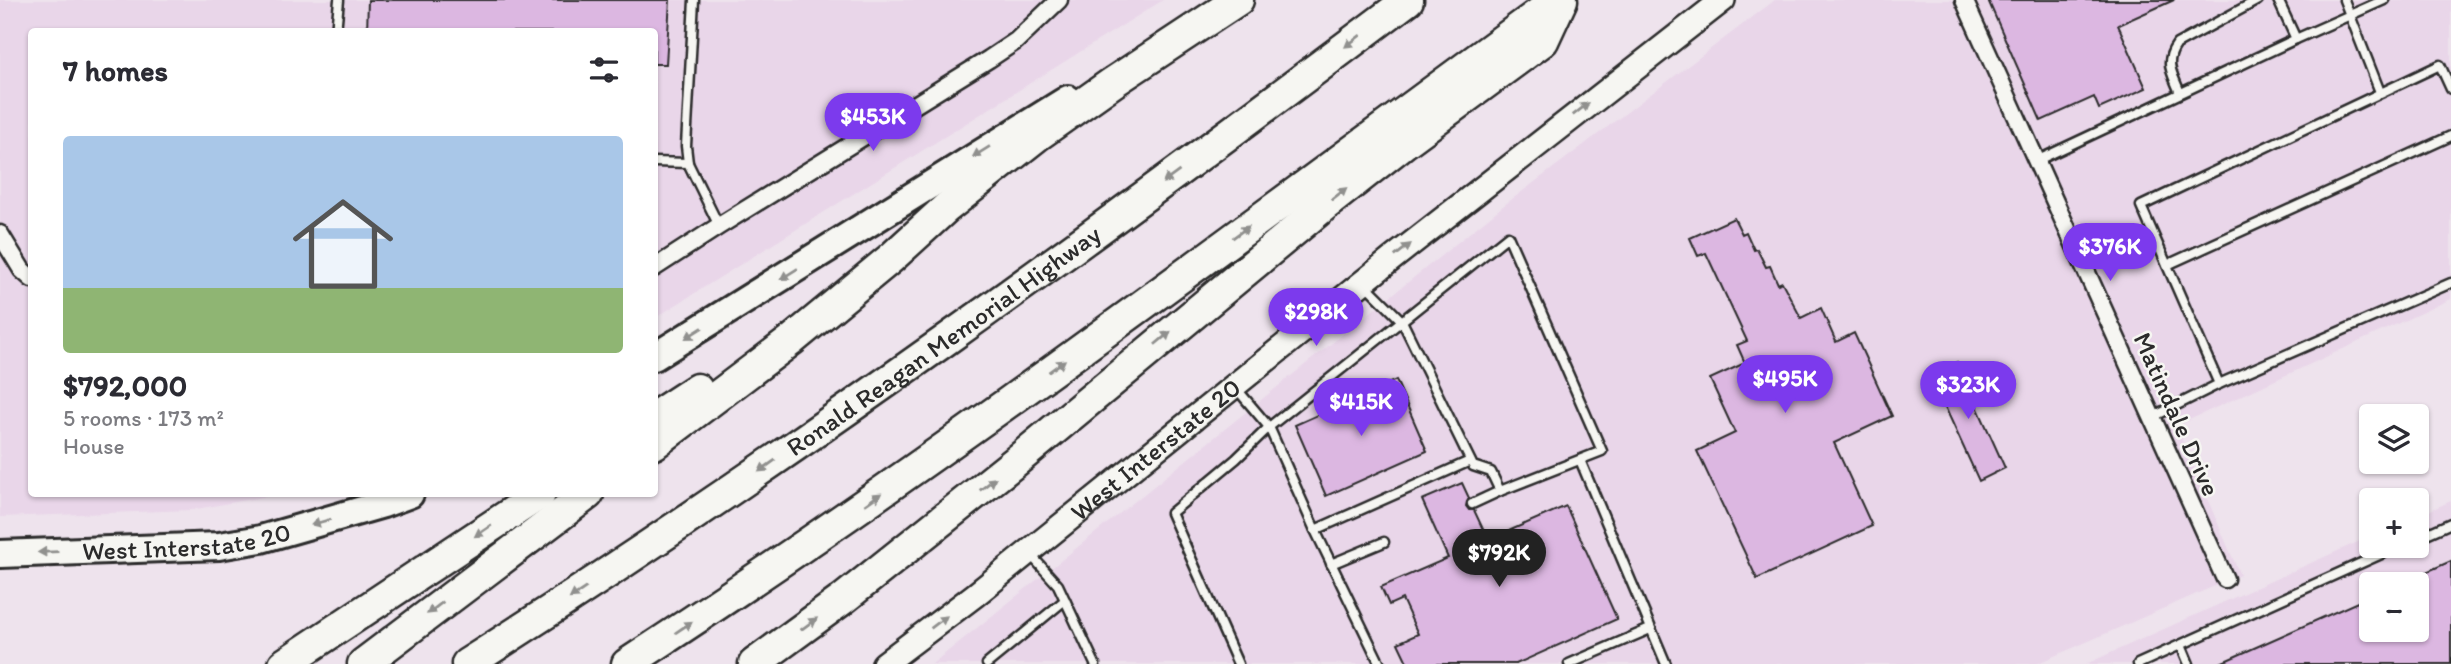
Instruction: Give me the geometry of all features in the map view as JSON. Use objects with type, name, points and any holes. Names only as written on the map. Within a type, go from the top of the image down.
[{"type":"highway","points":[[658,414],[793,322],[1037,136],[1238,0]]},
{"type":"highway","name":"Ronald Reagan Memorial Highway","points":[[467,664],[570,599],[874,391],[1243,124],[1408,0]]},
{"type":"highway","points":[[758,662],[843,599],[1015,462],[1324,206],[1543,41],[1560,0]]},
{"type":"highway","points":[[627,664],[900,479],[1560,0]]},
{"type":"highway","points":[[658,441],[793,339],[890,259],[946,208]]},
{"type":"highway","points":[[284,664],[535,497]]},
{"type":"highway","points":[[363,664],[584,497]]},
{"type":"main road","points":[[658,356],[1227,0]]},
{"type":"main road","name":"West Interstate 20","points":[[884,664],[1028,552],[1363,282],[1723,0]]},
{"type":"main road","name":"West Interstate 20","points":[[0,554],[219,546],[261,539],[402,497]]},
{"type":"street","points":[[658,265],[998,53],[1016,41],[1059,0]]},
{"type":"street","name":"Matindale Drive","points":[[1964,0],[2225,579]]},
{"type":"street","points":[[0,234],[28,275]]},
{"type":"lane","points":[[337,28],[339,0]]},
{"type":"lane","points":[[694,0],[686,146],[688,163],[719,226]]},
{"type":"lane","points":[[2180,93],[2169,65],[2169,55],[2177,44],[2258,0]]},
{"type":"lane","points":[[2278,0],[2296,39]]},
{"type":"lane","points":[[2344,0],[2379,92]]},
{"type":"lane","points":[[2036,161],[2384,0]]},
{"type":"lane","points":[[2220,384],[2141,206],[2440,65],[2451,89]]},
{"type":"lane","points":[[2167,265],[2451,136]]},
{"type":"lane","points":[[658,162],[688,163]]},
{"type":"lane","points":[[1238,664],[1171,513],[1236,459],[1269,427],[1508,236],[1602,451],[1472,504]]},
{"type":"lane","points":[[1363,282],[1402,321],[1470,461],[1473,466],[1491,472],[1500,492]]},
{"type":"lane","points":[[2153,417],[2220,384],[2451,283]]},
{"type":"lane","points":[[1234,386],[1269,427],[1380,664]]},
{"type":"lane","points":[[1580,460],[1666,664]]},
{"type":"lane","points":[[1315,530],[1470,461]]},
{"type":"lane","points":[[2429,533],[2451,523]]},
{"type":"lane","points":[[1331,564],[1384,542]]},
{"type":"lane","points":[[1028,552],[1058,585],[1095,664]]},
{"type":"lane","points":[[2138,664],[2373,558]]},
{"type":"lane","points":[[987,664],[1065,600]]},
{"type":"lane","points":[[1569,664],[1650,629]]},
{"type":"lane","points":[[2181,645],[2189,664]]},
{"type":"shaded area","points":[[0,0],[1163,0],[658,316],[658,28],[28,28],[28,497],[262,497],[191,510],[0,517]]},
{"type":"shaded area","points":[[1775,0],[2451,0],[2451,299],[2176,426],[2240,575],[2036,664],[932,664],[1503,206]]},
{"type":"shaded area","points":[[2451,501],[2451,664],[2086,664],[2359,541],[2359,558],[2429,558],[2429,511]]},
{"type":"building","points":[[368,0],[670,0],[666,64],[658,64],[658,28],[367,28]]},
{"type":"building","points":[[1988,0],[2174,0],[2118,25],[2146,88],[2099,109],[2094,97],[2041,121]]},
{"type":"building","points":[[1734,218],[1742,234],[1746,232],[1766,267],[1770,266],[1778,284],[1782,282],[1801,318],[1821,308],[1836,342],[1854,333],[1892,416],[1834,443],[1872,526],[1757,579],[1697,451],[1735,433],[1710,379],[1745,363],[1737,345],[1747,341],[1706,253],[1698,256],[1690,238]]},
{"type":"building","points":[[1957,362],[2005,468],[1979,481],[1930,374]]},
{"type":"building","points":[[1396,380],[1427,451],[1326,496],[1295,425]]},
{"type":"building","points":[[1462,483],[1469,498],[1466,506],[1469,510],[1474,510],[1488,540],[1566,506],[1617,619],[1516,664],[1408,664],[1398,643],[1418,634],[1402,599],[1389,605],[1381,587],[1448,558],[1422,500]]},
{"type":"building","points":[[2451,561],[2451,664],[2218,664],[2359,601],[2359,642],[2429,642],[2429,572],[2426,572]]}]
